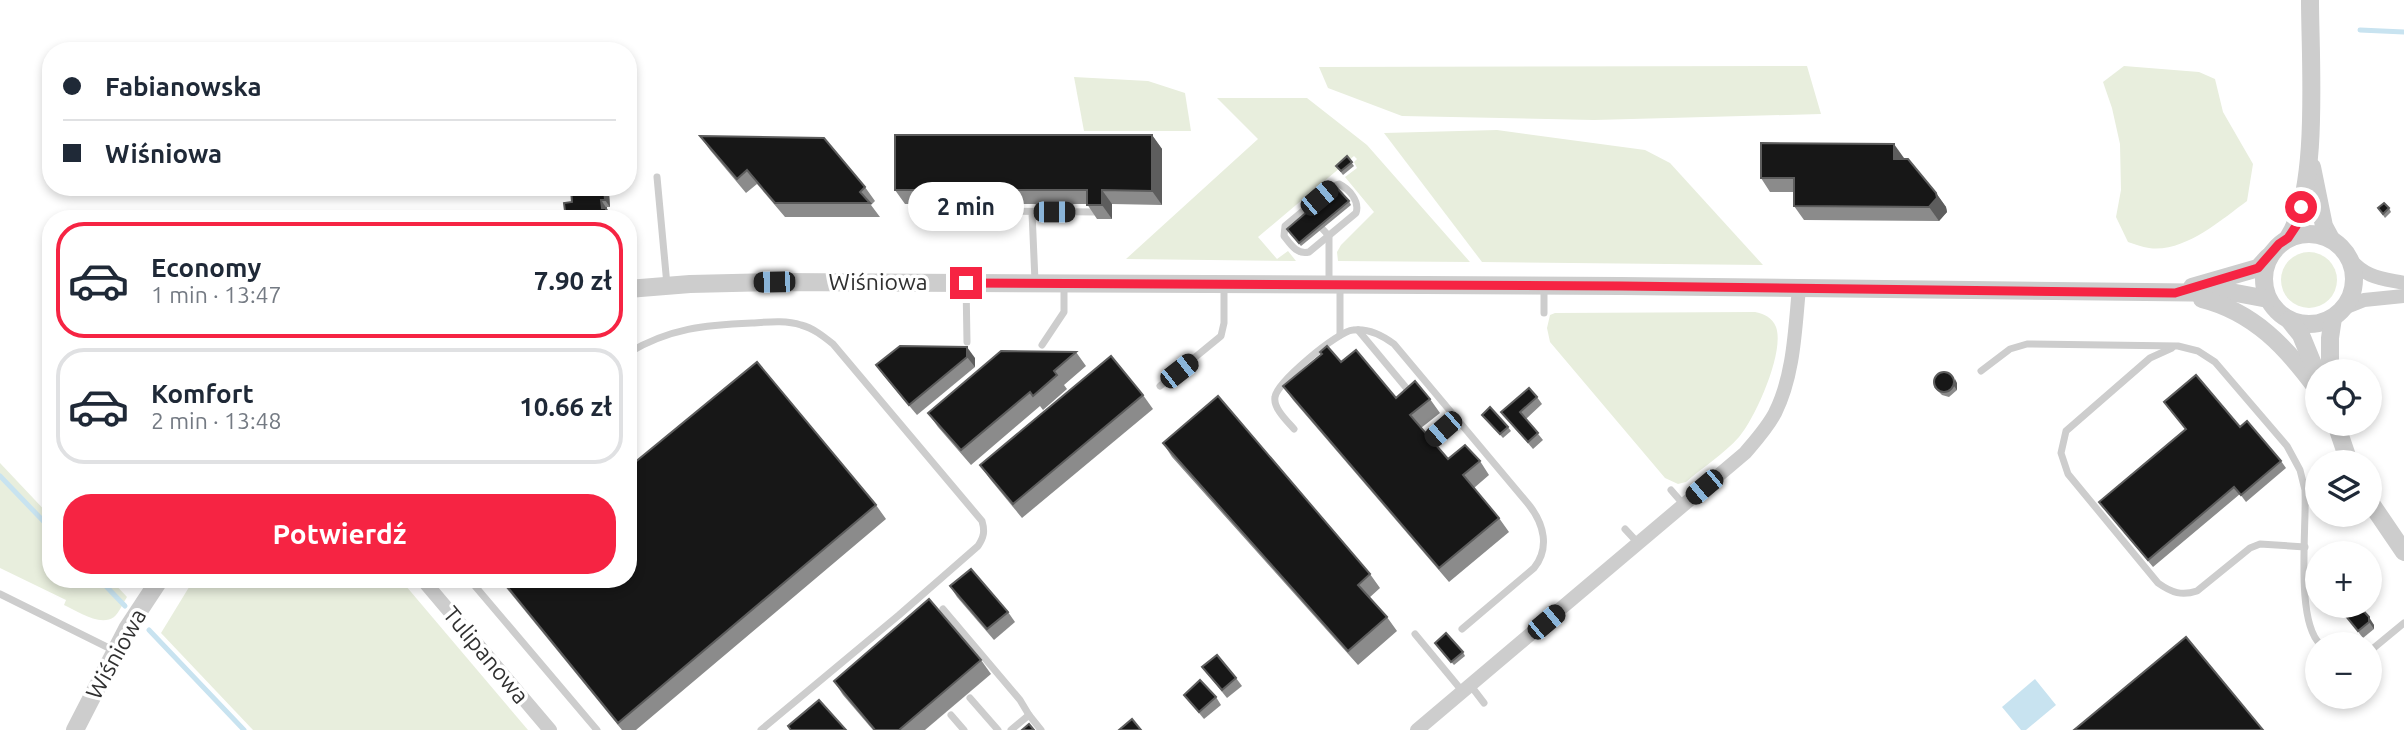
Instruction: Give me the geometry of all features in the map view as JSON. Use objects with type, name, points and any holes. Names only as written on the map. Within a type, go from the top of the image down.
[{"type":"street","points":[[2310,0],[2310,157],[2324,226],[2331,239]]},
{"type":"street","points":[[2288,238],[2296,226],[2310,157]]},
{"type":"street","points":[[2175,293],[2258,268],[2279,244],[2288,238],[2308,233],[2331,239],[2346,252],[2358,270],[2367,275],[2404,283]]},
{"type":"street","points":[[2269,255],[2263,285],[2268,299],[2301,335],[2311,359]]},
{"type":"street","points":[[2330,359],[2330,338],[2339,313],[2352,295],[2355,280],[2349,258]]},
{"type":"street","name":"Wiśniowa","points":[[637,288],[774,282],[1544,285],[2175,293]]},
{"type":"street","points":[[1417,730],[1745,453],[1776,412],[1794,341],[1799,288]]},
{"type":"street","points":[[2175,293],[2247,293],[2268,299]]},
{"type":"street","points":[[2175,293],[2219,303],[2249,319],[2277,340],[2305,374]]},
{"type":"street","points":[[2289,320],[2319,324],[2364,300],[2404,296]]},
{"type":"street","points":[[2382,520],[2404,552]]},
{"type":"street","name":"Wiśniowa","points":[[75,730],[115,651],[154,588]]},
{"type":"street","name":"Tulipanowa","points":[[430,588],[550,730]]},
{"type":"lane","points":[[657,177],[667,285]]},
{"type":"lane","points":[[1339,184],[1356,201],[1358,210],[1309,252],[1303,253],[1296,251],[1284,236],[1283,228],[1305,209],[1339,184]]},
{"type":"lane","points":[[1305,209],[1329,236],[1340,335]]},
{"type":"lane","points":[[971,211],[1097,212]]},
{"type":"lane","points":[[1032,212],[1035,283]]},
{"type":"lane","points":[[966,283],[967,342]]},
{"type":"lane","points":[[1042,345],[1064,312],[1064,283]]},
{"type":"lane","points":[[1160,386],[1221,335],[1223,284]]},
{"type":"lane","points":[[1544,285],[1544,313]]},
{"type":"lane","points":[[637,349],[672,332],[710,325],[771,322],[799,324],[812,329],[842,354],[977,513],[985,530],[983,538],[971,552],[761,730]]},
{"type":"lane","points":[[1358,330],[1418,402]]},
{"type":"lane","points":[[1294,429],[1276,406],[1276,392],[1290,375],[1346,331],[1358,330],[1381,335],[1394,344],[1536,514],[1544,541],[1540,560],[1534,568],[1462,629]]},
{"type":"lane","points":[[1981,371],[2010,349],[2021,345],[2178,346],[2198,351],[2215,362],[2287,446],[2300,470],[2305,490],[2305,541]]},
{"type":"lane","points":[[2178,346],[2157,354],[2066,431],[2061,453],[2068,474],[2158,583],[2176,594],[2197,591],[2250,548],[2260,544],[2305,547]]},
{"type":"lane","points":[[1430,440],[1456,418]]},
{"type":"lane","points":[[1671,490],[1684,505]]},
{"type":"lane","points":[[1625,529],[1638,543]]},
{"type":"lane","points":[[477,588],[597,730]]},
{"type":"lane","points":[[0,594],[115,651]]},
{"type":"lane","points":[[943,610],[1020,700],[1041,730]]},
{"type":"lane","points":[[2382,641],[2404,623]]},
{"type":"lane","points":[[1415,634],[1467,689],[1484,702]]},
{"type":"lane","points":[[970,698],[998,730]]},
{"type":"lane","points":[[951,715],[964,730]]},
{"type":"lane","points":[[1012,730],[1029,715]]},
{"type":"green space","points":[[1807,66],[1821,114],[1594,120],[1402,116],[1328,88],[1319,67]]},
{"type":"green space","points":[[2124,66],[2199,72],[2215,79],[2223,112],[2253,164],[2247,201],[2201,234],[2175,245],[2149,248],[2128,242],[2116,217],[2121,190],[2120,144],[2103,82]]},
{"type":"green space","points":[[1074,77],[1148,81],[1185,93],[1191,131],[1084,131]]},
{"type":"green space","points":[[1217,98],[1307,98],[1367,145],[1470,262],[1338,261],[1337,252],[1341,245],[1374,212],[1345,177],[1357,168],[1354,162],[1357,159],[1354,156],[1258,237],[1277,259],[1288,251],[1296,261],[1126,259],[1258,139]]},
{"type":"green space","points":[[1497,130],[1645,150],[1670,163],[1763,265],[1482,262],[1384,133]]},
{"type":"green space","points":[[2303,252],[2315,252],[2325,256],[2333,264],[2337,280],[2333,296],[2325,304],[2315,308],[2303,308],[2293,304],[2285,296],[2281,286],[2281,274],[2285,264],[2293,256]]},
{"type":"green space","points":[[1755,312],[1772,321],[1778,338],[1773,367],[1761,400],[1739,437],[1686,482],[1678,484],[1665,478],[1550,342],[1547,328],[1550,315],[1555,313]]},
{"type":"green space","points":[[0,463],[42,507],[42,588],[118,588],[127,597],[114,617],[108,620],[95,619],[64,605],[66,600],[0,568]]},
{"type":"green space","points":[[188,588],[408,588],[528,730],[253,730],[161,633]]},
{"type":"water","points":[[2035,679],[2056,705],[2026,730],[2021,730],[2002,707]]},
{"type":"building","points":[[895,135],[1152,135],[1152,191],[1102,190],[1102,205],[1087,205],[1087,190],[961,190],[961,205],[946,205],[946,190],[895,190]]},
{"type":"building","points":[[700,136],[824,138],[865,187],[860,192],[870,203],[775,203],[747,170],[737,179]]},
{"type":"building","points":[[1761,143],[1894,144],[1894,159],[1908,159],[1936,193],[1937,198],[1929,207],[1794,206],[1794,178],[1761,178]]},
{"type":"building","points":[[1347,156],[1352,162],[1341,171],[1336,166]]},
{"type":"building","points":[[1336,187],[1349,201],[1299,243],[1287,229]]},
{"type":"building","points":[[572,196],[605,196],[605,200],[601,200],[602,208],[606,210],[565,210],[564,203],[572,202]]},
{"type":"building","points":[[2384,203],[2389,208],[2383,214],[2378,208]]},
{"type":"building","points":[[900,346],[967,347],[967,357],[909,405],[876,365]]},
{"type":"building","points":[[1327,346],[1341,362],[1356,350],[1396,398],[1415,381],[1430,399],[1410,415],[1448,459],[1465,445],[1480,461],[1463,475],[1499,518],[1439,568],[1283,386],[1322,354],[1320,352]]},
{"type":"building","points":[[1001,351],[1076,352],[1054,371],[1057,375],[1033,396],[1030,392],[961,450],[928,413]]},
{"type":"building","points":[[1111,356],[1143,395],[1013,504],[980,465]]},
{"type":"building","points":[[757,362],[876,505],[618,723],[508,588],[637,588],[637,461]]},
{"type":"building","points":[[1944,372],[1951,375],[1954,382],[1951,389],[1944,392],[1937,389],[1934,382],[1937,375]]},
{"type":"building","points":[[2196,375],[2240,427],[2247,421],[2281,461],[2241,495],[2234,487],[2148,560],[2099,502],[2186,429],[2164,402]]},
{"type":"building","points":[[1529,388],[1537,397],[1520,412],[1538,433],[1528,442],[1501,412]]},
{"type":"building","points":[[1218,396],[1370,574],[1358,585],[1387,617],[1348,651],[1163,443]]},
{"type":"building","points":[[1490,407],[1508,427],[1500,434],[1482,415]]},
{"type":"building","points":[[971,569],[1008,612],[987,629],[950,586]]},
{"type":"building","points":[[929,599],[981,660],[899,730],[875,730],[834,681]]},
{"type":"building","points":[[2347,618],[2369,618],[2369,622],[2358,631]]},
{"type":"building","points":[[1446,633],[1463,652],[1451,662],[1435,643]]},
{"type":"building","points":[[2186,637],[2263,730],[2074,730]]},
{"type":"building","points":[[1217,655],[1236,678],[1222,690],[1202,667]]},
{"type":"building","points":[[1200,680],[1216,697],[1199,712],[1184,695]]},
{"type":"building","points":[[819,700],[846,730],[791,730],[788,726]]},
{"type":"building","points":[[1132,719],[1141,730],[1119,730]]},
{"type":"building","points":[[1029,724],[1034,730],[1022,730]]},
{"type":"waterway","points":[[2360,30],[2404,32]]},
{"type":"waterway","points":[[0,476],[42,520]]},
{"type":"waterway","points":[[108,588],[125,606]]},
{"type":"waterway","points":[[149,630],[244,730]]},
{"type":"route","points":[[966,283],[1621,286],[2175,293],[2258,268],[2279,244],[2288,238],[2296,226],[2301,207]]}]
